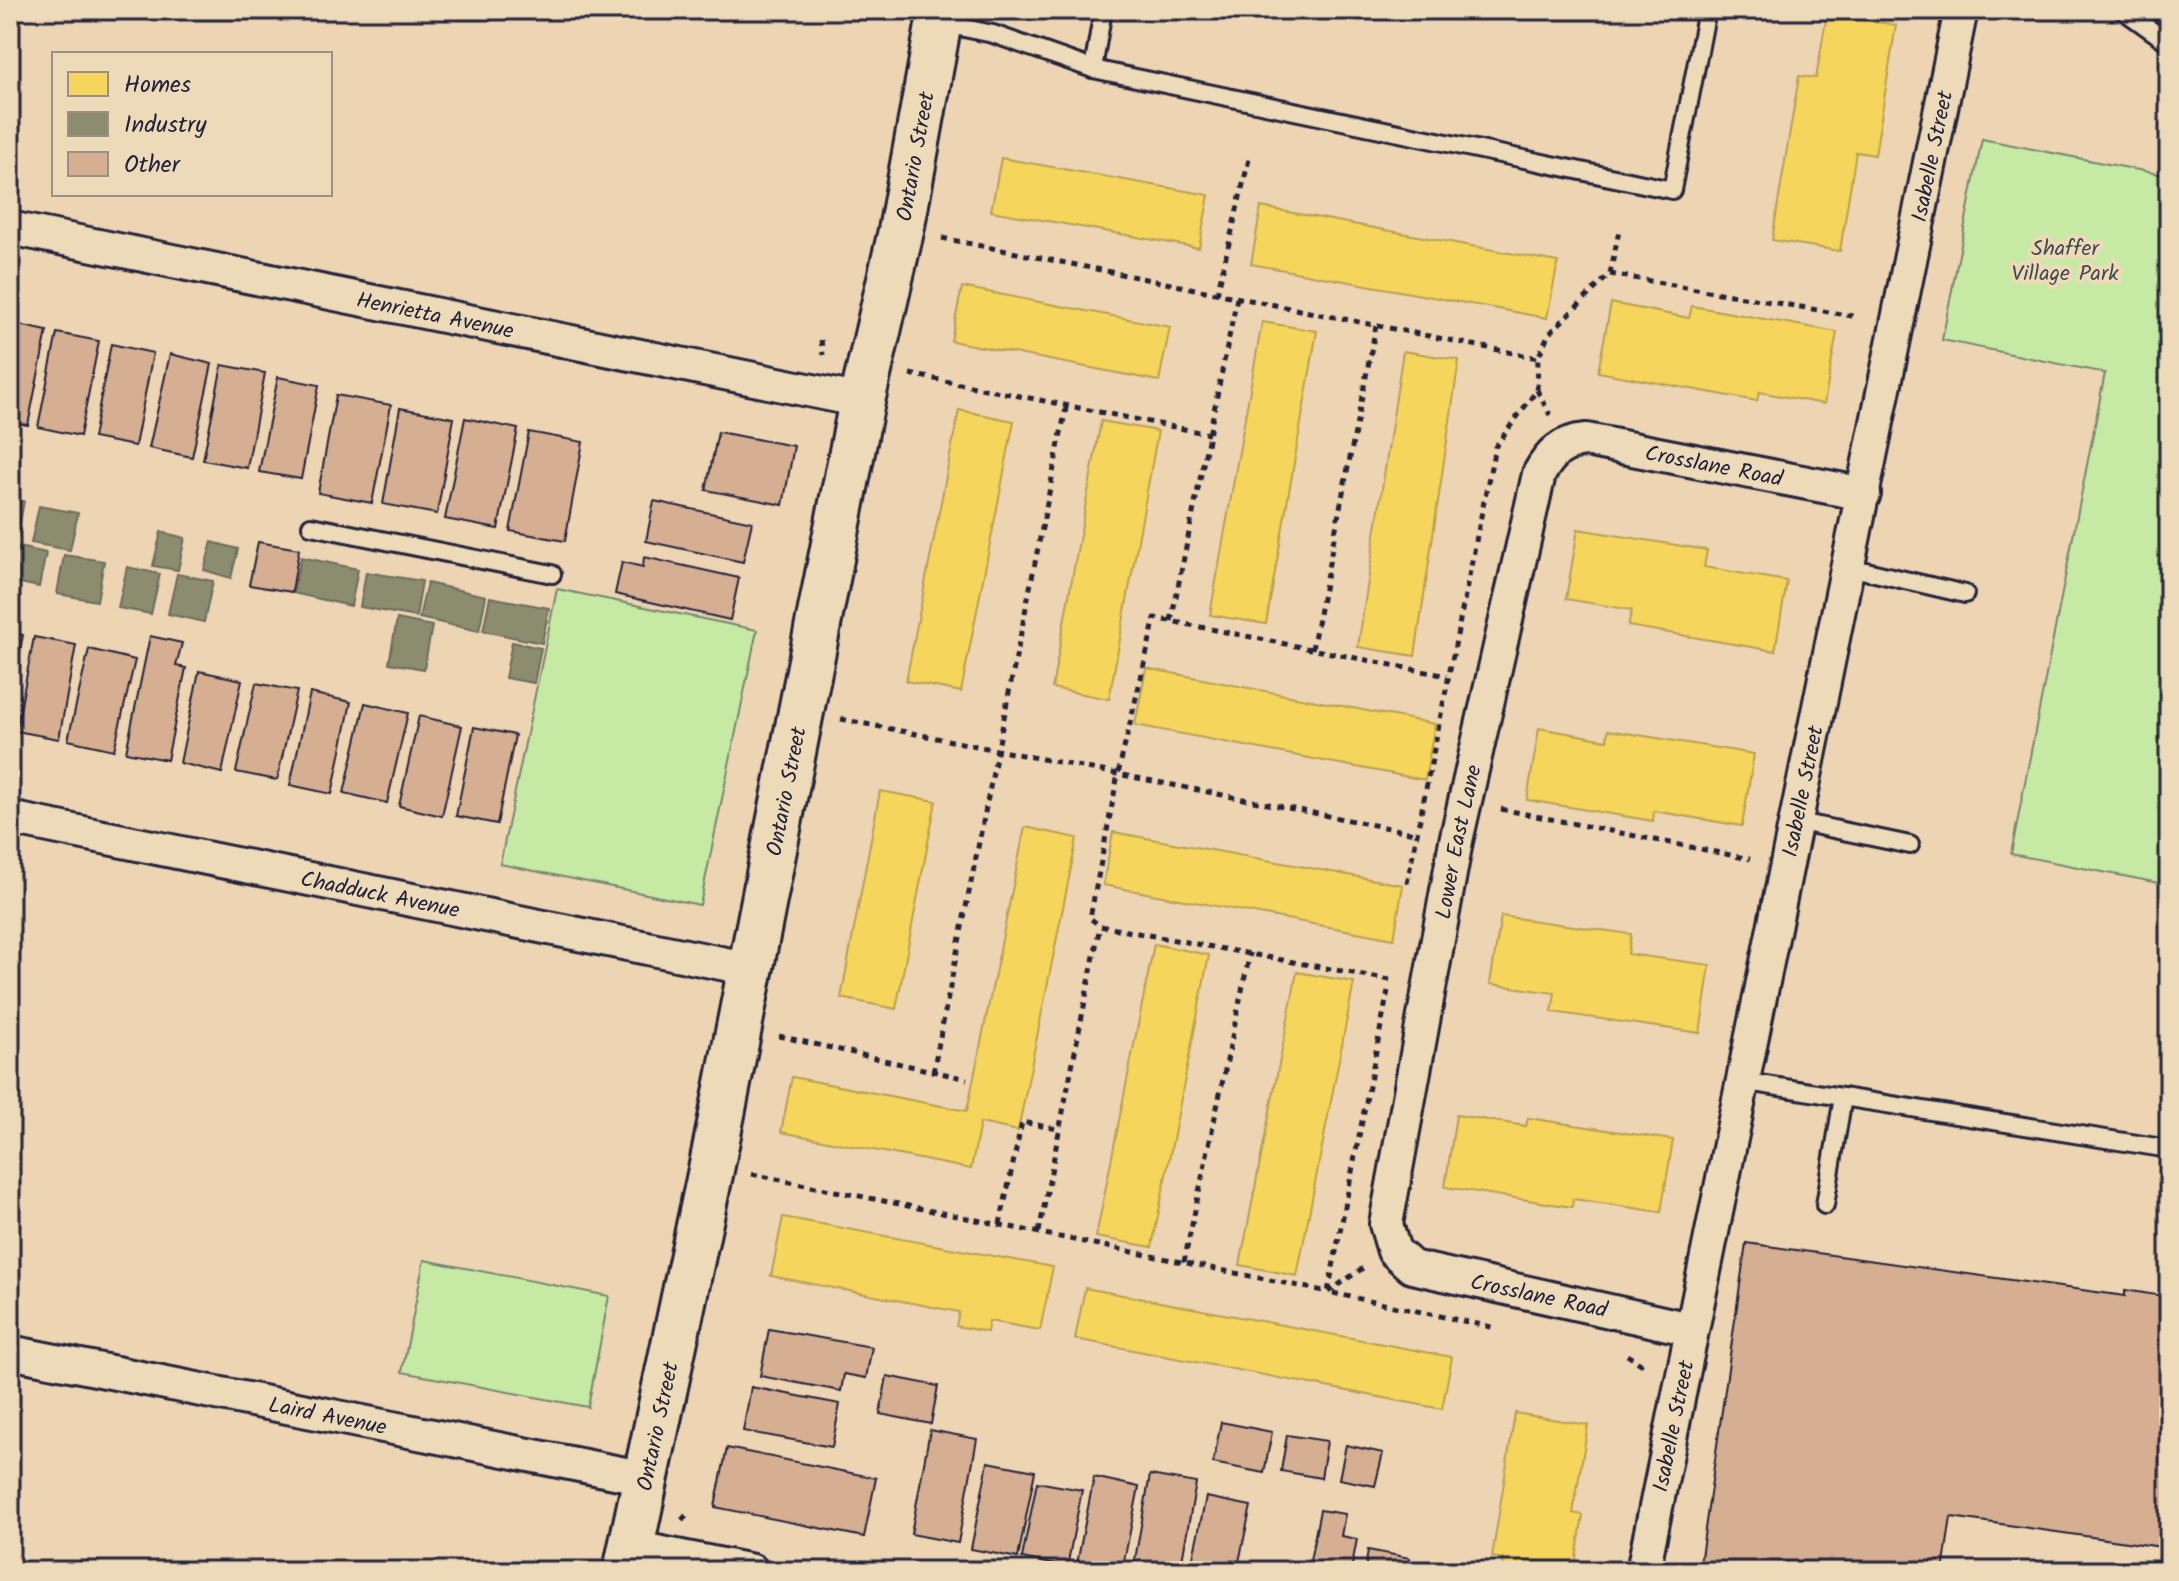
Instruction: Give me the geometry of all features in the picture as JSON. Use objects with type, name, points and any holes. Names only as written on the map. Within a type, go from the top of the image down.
[{"type":"street","name":"Isabelle Street","points":[[1643,1571],[1961,10]]},
{"type":"street","name":"Ontario Street","points":[[628,1559],[712,1165],[862,401],[901,231],[940,16]]},
{"type":"street","name":"Henrietta Avenue","points":[[10,228],[862,401]]},
{"type":"street","name":"Crosslane Road","points":[[1559,434],[1864,494]]},
{"type":"street","name":"Lower East Lane","points":[[1394,1251],[1386,1224],[1456,841],[1539,474],[1559,434]]},
{"type":"street","name":"Chadduck Avenue","points":[[10,818],[750,969]]},
{"type":"street","name":"Crosslane Road","points":[[1394,1251],[1412,1267],[1690,1329]]},
{"type":"street","name":"Laird Avenue","points":[[10,1352],[645,1478]]},
{"type":"street","points":[[628,1559],[752,1571]]},
{"type":"lane","points":[[1093,69],[1103,10]]},
{"type":"lane","points":[[940,16],[1093,69],[1672,190],[1707,10]]},
{"type":"lane","points":[[2123,10],[2169,43]]},
{"type":"lane","points":[[311,526],[552,574]]},
{"type":"lane","points":[[1849,567],[1965,594]]},
{"type":"lane","points":[[1795,821],[1910,845]]},
{"type":"lane","points":[[1741,1081],[2169,1149]]},
{"type":"lane","points":[[1825,1205],[1843,1097]]},
{"type":"path","points":[[1217,294],[1250,155]]},
{"type":"path","points":[[1559,434],[1537,390],[1538,358],[1548,335],[1610,274],[1619,231]]},
{"type":"path","points":[[936,238],[1538,358]]},
{"type":"path","points":[[1610,274],[1858,317]]},
{"type":"path","points":[[1171,621],[1237,298]]},
{"type":"path","points":[[1312,649],[1376,326]]},
{"type":"path","points":[[821,340],[823,355]]},
{"type":"path","points":[[910,374],[1209,434]]},
{"type":"path","points":[[1406,892],[1495,447],[1537,390]]},
{"type":"path","points":[[933,1072],[1067,404]]},
{"type":"path","points":[[1390,980],[1100,926],[1090,918],[1118,774],[1155,618],[1447,676]]},
{"type":"path","points":[[836,718],[1429,835]]},
{"type":"path","points":[[1496,808],[1760,861]]},
{"type":"path","points":[[1039,1232],[1057,1129],[1100,926]]},
{"type":"path","points":[[1184,1262],[1250,953]]},
{"type":"path","points":[[1328,1292],[1392,966]]},
{"type":"path","points":[[776,1035],[967,1079]]},
{"type":"path","points":[[1000,1224],[1022,1122],[1057,1129]]},
{"type":"path","points":[[744,1172],[1496,1328]]},
{"type":"path","points":[[1328,1292],[1355,1272]]},
{"type":"path","points":[[681,1521],[690,1511]]},
{"type":"green space","name":"Shaffer Village Park","points":[[1982,139],[2169,176],[2169,885],[2011,854],[2105,373],[1942,340]]},
{"type":"green space","points":[[557,589],[757,630],[700,905],[500,864]]},
{"type":"green space","points":[[424,1260],[609,1296],[588,1407],[402,1372]]},
{"type":"building: Homes","points":[[1827,14],[1896,25],[1875,155],[1856,152],[1840,251],[1772,240],[1799,76],[1816,78]]},
{"type":"building: Homes","points":[[1001,158],[1209,195],[1199,248],[991,211]]},
{"type":"building: Homes","points":[[1261,207],[1558,262],[1547,318],[1251,264]]},
{"type":"building: Homes","points":[[962,287],[1170,327],[1159,381],[951,341]]},
{"type":"building: Homes","points":[[1611,303],[1689,318],[1692,306],[1837,332],[1824,404],[1759,392],[1757,401],[1598,372]]},
{"type":"building: Homes","points":[[1262,322],[1317,331],[1266,624],[1210,615]]},
{"type":"building: Homes","points":[[1403,351],[1459,360],[1415,656],[1358,647]]},
{"type":"building: Homes","points":[[959,410],[1014,421],[961,692],[906,681]]},
{"type":"building: Homes","points":[[1101,421],[1158,431],[1109,699],[1052,688]]},
{"type":"building: Homes","points":[[1578,529],[1707,550],[1704,567],[1787,581],[1775,651],[1628,626],[1632,610],[1566,599]]},
{"type":"building: Homes","points":[[1146,668],[1435,724],[1425,780],[1135,725]]},
{"type":"building: Homes","points":[[1539,728],[1607,740],[1608,730],[1754,754],[1742,826],[1654,811],[1653,821],[1527,800]]},
{"type":"building: Homes","points":[[880,791],[936,801],[896,1009],[841,998]]},
{"type":"building: Homes","points":[[1025,827],[1077,838],[1018,1131],[980,1123],[971,1169],[781,1132],[792,1077],[967,1111]]},
{"type":"building: Homes","points":[[1113,832],[1403,885],[1394,939],[1103,885]]},
{"type":"building: Homes","points":[[1501,916],[1631,934],[1628,954],[1710,965],[1700,1033],[1552,1012],[1555,993],[1490,984]]},
{"type":"building: Homes","points":[[1154,944],[1209,955],[1152,1247],[1096,1237]]},
{"type":"building: Homes","points":[[1297,972],[1354,982],[1297,1276],[1240,1265]]},
{"type":"building: Homes","points":[[1456,1115],[1526,1126],[1528,1118],[1673,1140],[1661,1212],[1573,1199],[1572,1207],[1445,1187]]},
{"type":"building: Homes","points":[[783,1217],[1053,1267],[1040,1330],[989,1321],[987,1332],[956,1326],[959,1312],[771,1276]]},
{"type":"building: Homes","points":[[1085,1288],[1452,1357],[1442,1409],[1075,1339]]},
{"type":"building: Homes","points":[[1515,1413],[1588,1425],[1573,1513],[1583,1515],[1574,1571],[1502,1571],[1504,1559],[1492,1557]]},
{"type":"building: Industry","points":[[10,499],[24,501],[17,539],[10,538]]},
{"type":"building: Industry","points":[[39,506],[78,513],[70,550],[31,543]]},
{"type":"building: Industry","points":[[161,532],[185,538],[178,570],[153,566]]},
{"type":"building: Industry","points":[[212,542],[238,549],[231,578],[204,570]]},
{"type":"building: Industry","points":[[10,545],[46,553],[39,587],[10,581]]},
{"type":"building: Industry","points":[[64,555],[104,561],[97,601],[57,594]]},
{"type":"building: Industry","points":[[301,557],[358,569],[351,606],[293,593]]},
{"type":"building: Industry","points":[[127,567],[160,574],[151,614],[118,608]]},
{"type":"building: Industry","points":[[366,572],[422,581],[416,617],[360,607]]},
{"type":"building: Industry","points":[[177,574],[213,581],[204,622],[168,614]]},
{"type":"building: Industry","points":[[427,583],[486,596],[479,631],[419,618]]},
{"type":"building: Industry","points":[[490,597],[549,608],[542,643],[483,631]]},
{"type":"building: Industry","points":[[397,619],[432,626],[424,669],[389,663]]},
{"type":"building: Industry","points":[[512,642],[541,648],[534,683],[505,678]]},
{"type":"building: Other","points":[[10,323],[47,331],[28,425],[10,422]]},
{"type":"building: Other","points":[[57,333],[99,341],[80,436],[38,427]]},
{"type":"building: Other","points":[[111,344],[153,353],[135,446],[93,438]]},
{"type":"building: Other","points":[[170,354],[212,364],[192,457],[149,448]]},
{"type":"building: Other","points":[[222,365],[265,373],[247,468],[203,460]]},
{"type":"building: Other","points":[[278,377],[319,385],[301,479],[259,472]]},
{"type":"building: Other","points":[[336,395],[391,405],[372,503],[318,493]]},
{"type":"building: Other","points":[[400,408],[454,418],[437,514],[383,504]]},
{"type":"building: Other","points":[[465,418],[518,429],[498,529],[445,519]]},
{"type":"building: Other","points":[[529,432],[583,442],[565,541],[510,531]]},
{"type":"building: Other","points":[[718,432],[794,446],[783,505],[706,490]]},
{"type":"building: Other","points":[[654,501],[752,522],[743,562],[646,541]]},
{"type":"building: Other","points":[[258,542],[299,549],[292,592],[249,585]]},
{"type":"building: Other","points":[[644,557],[739,578],[730,620],[615,594],[622,562],[643,567]]},
{"type":"building: Other","points":[[10,632],[23,635],[10,701]]},
{"type":"building: Other","points":[[150,636],[182,643],[176,666],[186,668],[167,760],[126,752]]},
{"type":"building: Other","points":[[34,637],[76,645],[59,739],[16,731]]},
{"type":"building: Other","points":[[89,649],[135,660],[114,750],[68,740]]},
{"type":"building: Other","points":[[199,671],[242,680],[222,773],[180,763]]},
{"type":"building: Other","points":[[256,683],[297,691],[277,780],[236,772]]},
{"type":"building: Other","points":[[310,693],[351,702],[332,794],[290,785]]},
{"type":"building: Other","points":[[365,703],[408,713],[387,803],[344,793]]},
{"type":"building: Other","points":[[419,716],[462,726],[442,816],[399,806]]},
{"type":"building: Other","points":[[474,727],[515,735],[497,824],[456,816]]},
{"type":"building: Other","points":[[1746,1243],[2125,1296],[2125,1290],[2169,1297],[2169,1548],[1951,1517],[1943,1571],[1699,1571]]},
{"type":"building: Other","points":[[769,1329],[872,1347],[866,1378],[844,1374],[841,1391],[760,1376]]},
{"type":"building: Other","points":[[887,1376],[938,1386],[931,1424],[880,1414]]},
{"type":"building: Other","points":[[751,1387],[840,1404],[832,1447],[743,1431]]},
{"type":"building: Other","points":[[1221,1422],[1272,1432],[1264,1473],[1213,1463]]},
{"type":"building: Other","points":[[930,1430],[977,1439],[958,1543],[911,1534]]},
{"type":"building: Other","points":[[1287,1435],[1327,1441],[1321,1478],[1281,1471]]},
{"type":"building: Other","points":[[1346,1445],[1383,1453],[1375,1486],[1339,1479]]},
{"type":"building: Other","points":[[727,1448],[876,1478],[864,1537],[715,1507]]},
{"type":"building: Other","points":[[988,1462],[1035,1471],[1018,1558],[971,1549]]},
{"type":"building: Other","points":[[1150,1475],[1196,1483],[1180,1571],[1133,1571]]},
{"type":"building: Other","points":[[1094,1477],[1139,1487],[1122,1571],[1076,1569]]},
{"type":"building: Other","points":[[1037,1482],[1082,1490],[1067,1567],[1022,1558]]},
{"type":"building: Other","points":[[1206,1497],[1251,1506],[1237,1571],[1190,1571]]},
{"type":"building: Other","points":[[1320,1510],[1345,1514],[1341,1536],[1357,1539],[1351,1571],[1308,1571]]},
{"type":"building: Other","points":[[1368,1550],[1410,1558],[1408,1571],[1365,1571]]}]
